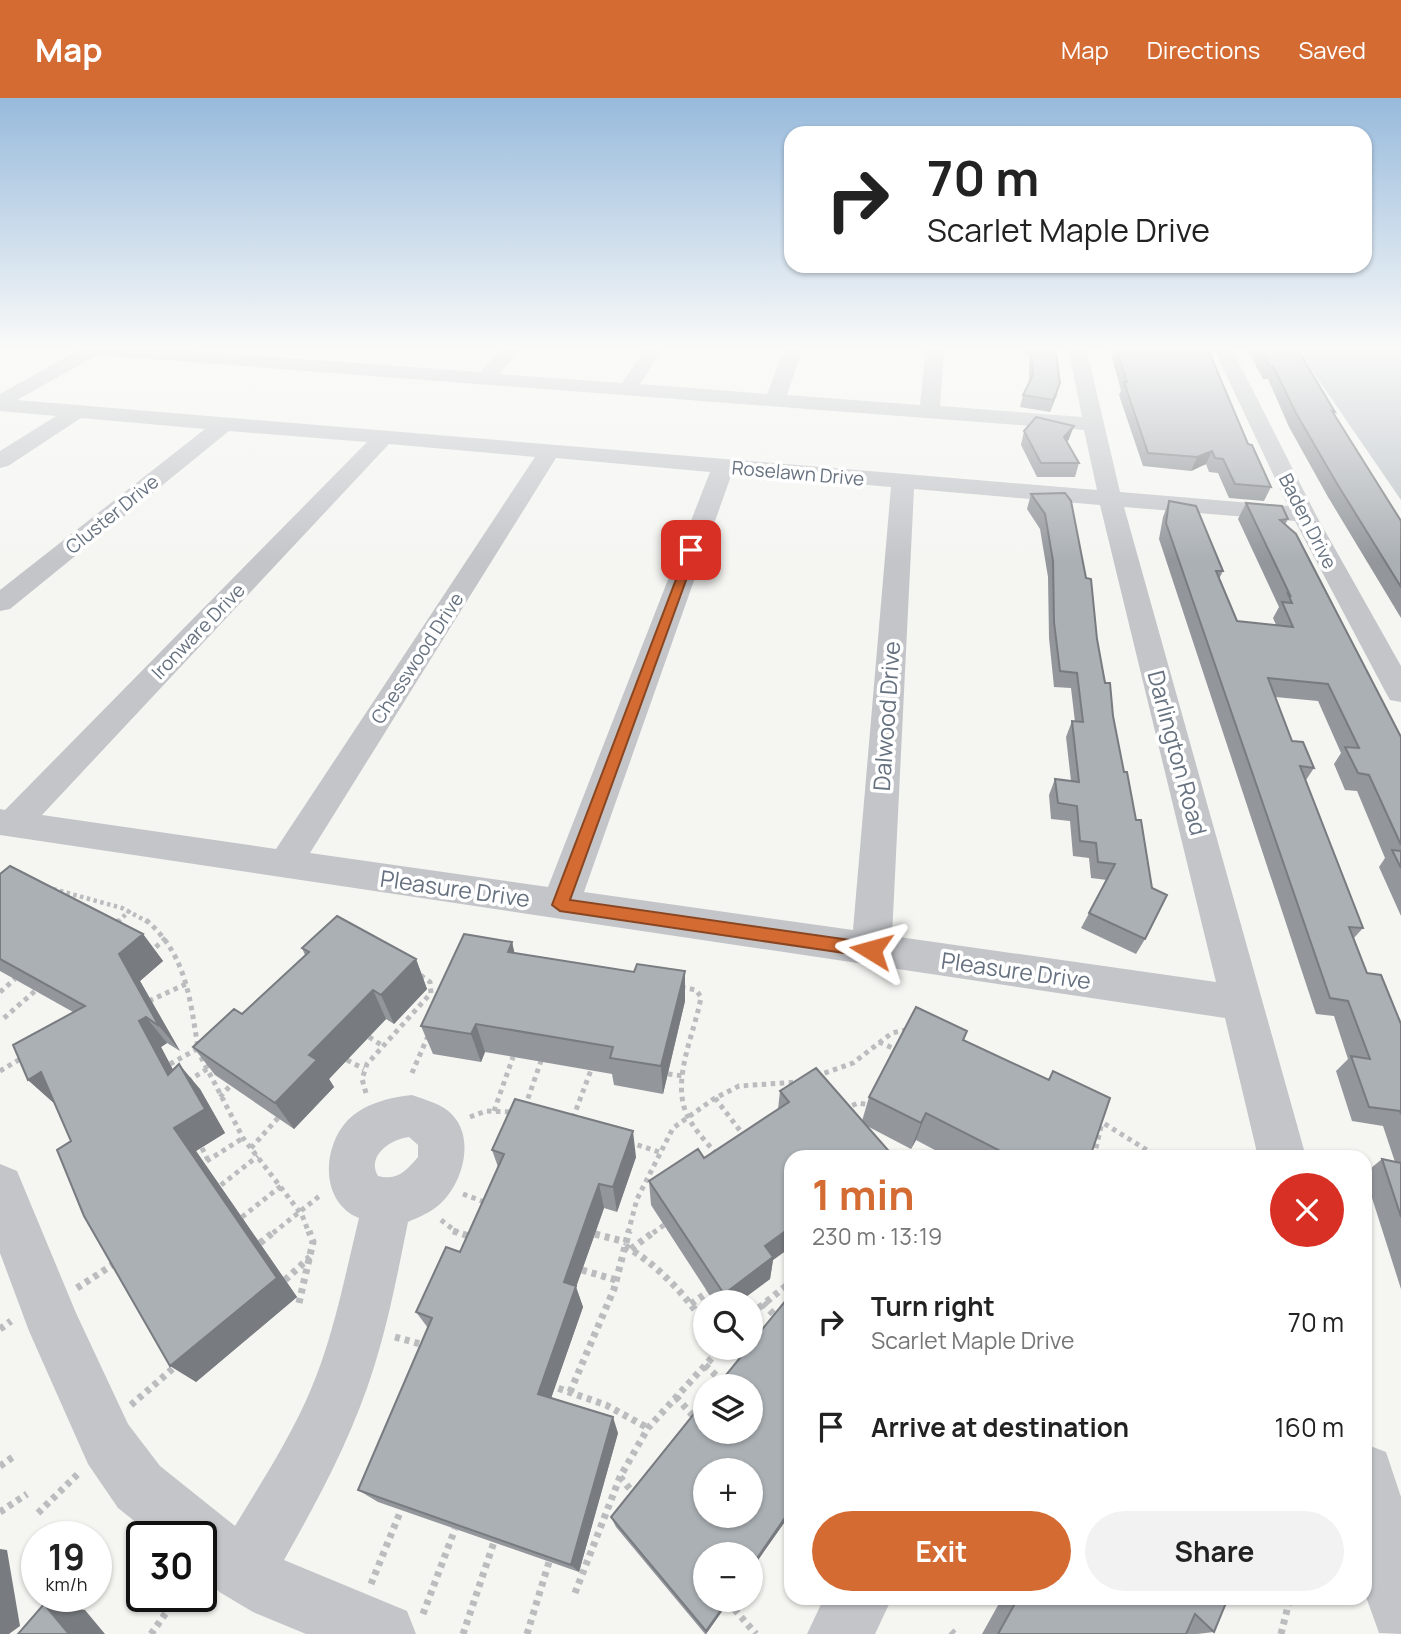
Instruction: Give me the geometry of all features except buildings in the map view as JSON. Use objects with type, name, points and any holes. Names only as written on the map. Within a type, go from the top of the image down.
[{"type":"street","points":[[0,461],[66,419]]},
{"type":"street","name":"Roselawn Drive","points":[[145,419],[1304,515]]},
{"type":"street","points":[[1020,419],[1092,424]]},
{"type":"street","name":"Darlington Road","points":[[1091,419],[1280,1150]]},
{"type":"street","name":"Baden Drive","points":[[1257,419],[1304,515],[1401,693]]},
{"type":"street","name":"Cluster Drive","points":[[0,603],[223,425]]},
{"type":"street","name":"Ironware Drive","points":[[7,823],[383,438]]},
{"type":"street","name":"Chesswood Drive","points":[[284,865],[549,452]]},
{"type":"street","points":[[560,905],[723,467]]},
{"type":"street","name":"Dalwood Drive","points":[[871,950],[903,481]]},
{"type":"street","name":"Pleasure Drive","points":[[7,823],[1242,1003]]},
{"type":"street","points":[[412,1116],[425,1120],[437,1132],[443,1152],[431,1181],[384,1191],[353,1155],[360,1142],[370,1130],[383,1122],[412,1116]]},
{"type":"street","points":[[0,1188],[46,1308],[105,1437],[139,1487],[181,1521]]},
{"type":"street","points":[[217,1546],[294,1484],[327,1418],[357,1327],[384,1191]]},
{"type":"street","points":[[1372,1500],[1401,1611]]},
{"type":"street","points":[[217,1549],[275,1590],[387,1626]]},
{"type":"street","points":[[839,1634],[856,1605]]},
{"type":"path","points":[[50,889],[131,910],[154,924],[167,937],[177,955],[191,1000],[198,1048],[207,1070],[243,1139],[298,1210],[313,1242],[299,1303]]},
{"type":"path","points":[[101,909],[108,903]]},
{"type":"path","points":[[107,932],[131,910]]},
{"type":"path","points":[[149,954],[167,937]]},
{"type":"path","points":[[383,1122],[362,1088],[364,1069],[428,998],[432,986],[430,982],[414,971]]},
{"type":"path","points":[[0,992],[15,979]]},
{"type":"path","points":[[138,1007],[186,984]]},
{"type":"path","points":[[677,986],[696,990],[701,997],[681,1092],[688,1116],[719,1157]]},
{"type":"path","points":[[4,1018],[35,991]]},
{"type":"path","points":[[428,998],[439,993]]},
{"type":"path","points":[[570,1392],[608,1308],[627,1246],[637,1199],[673,1128],[715,1098],[739,1087],[797,1082],[820,1075],[853,1063],[899,1029],[911,1030],[924,1036]]},
{"type":"path","points":[[412,1073],[430,1031]]},
{"type":"path","points":[[369,1037],[384,1047]]},
{"type":"path","points":[[426,1042],[434,1038]]},
{"type":"path","points":[[879,1042],[899,1051]]},
{"type":"path","points":[[170,1064],[198,1048]]},
{"type":"path","points":[[0,1071],[31,1052]]},
{"type":"path","points":[[494,1111],[513,1057]]},
{"type":"path","points":[[347,1060],[364,1069]]},
{"type":"path","points":[[437,1132],[486,1111],[522,1113],[541,1061]]},
{"type":"path","points":[[181,1085],[214,1065]]},
{"type":"path","points":[[570,1126],[590,1070]]},
{"type":"path","points":[[667,1074],[684,1076]]},
{"type":"path","points":[[820,1075],[827,1085]]},
{"type":"path","points":[[220,1097],[230,1086]]},
{"type":"path","points":[[715,1098],[747,1139]]},
{"type":"path","points":[[844,1110],[858,1103],[872,1105]]},
{"type":"path","points":[[834,1110],[840,1106],[852,1119]]},
{"type":"path","points":[[1095,1117],[1147,1150]]},
{"type":"path","points":[[251,1148],[278,1118]]},
{"type":"path","points":[[1096,1150],[1102,1122]]},
{"type":"path","points":[[617,1138],[659,1152]]},
{"type":"path","points":[[187,1173],[243,1139]]},
{"type":"path","points":[[202,1148],[208,1160]]},
{"type":"path","points":[[221,1185],[258,1156]]},
{"type":"path","points":[[242,1217],[281,1186]]},
{"type":"path","points":[[260,1243],[298,1210],[384,1191],[454,1232],[476,1238]]},
{"type":"path","points":[[627,1246],[664,1225]]},
{"type":"path","points":[[595,1234],[627,1246],[646,1257],[667,1273],[693,1307]]},
{"type":"path","points":[[285,1280],[311,1256]]},
{"type":"path","points":[[46,1308],[123,1257]]},
{"type":"path","points":[[582,1270],[616,1280]]},
{"type":"path","points":[[780,1321],[763,1303],[784,1287]]},
{"type":"path","points":[[357,1327],[428,1346]]},
{"type":"path","points":[[38,1513],[105,1437],[183,1359]]},
{"type":"path","points":[[575,1593],[620,1477],[648,1428],[710,1360]]},
{"type":"path","points":[[705,1366],[714,1374]]},
{"type":"path","points":[[540,1382],[626,1413],[648,1428]]},
{"type":"path","points":[[546,1397],[550,1385]]},
{"type":"path","points":[[676,1397],[693,1415]]},
{"type":"path","points":[[597,1414],[600,1402]]},
{"type":"path","points":[[0,1466],[13,1457]]},
{"type":"path","points":[[620,1477],[639,1499]]},
{"type":"path","points":[[0,1513],[27,1494]]},
{"type":"path","points":[[387,1626],[401,1510]]},
{"type":"path","points":[[387,1626],[455,1529]]},
{"type":"path","points":[[463,1634],[494,1542]]},
{"type":"path","points":[[527,1634],[549,1562]]},
{"type":"path","points":[[1281,1634],[1289,1605]]},
{"type":"path","points":[[53,1616],[57,1612]]},
{"type":"path","points":[[151,1634],[167,1612]]},
{"type":"path","points":[[737,1612],[756,1634]]},
{"type":"shaded area","points":[[1345,419],[1401,419],[1401,500]]},
{"type":"route","points":[[691,550],[560,905],[871,950]]}]
